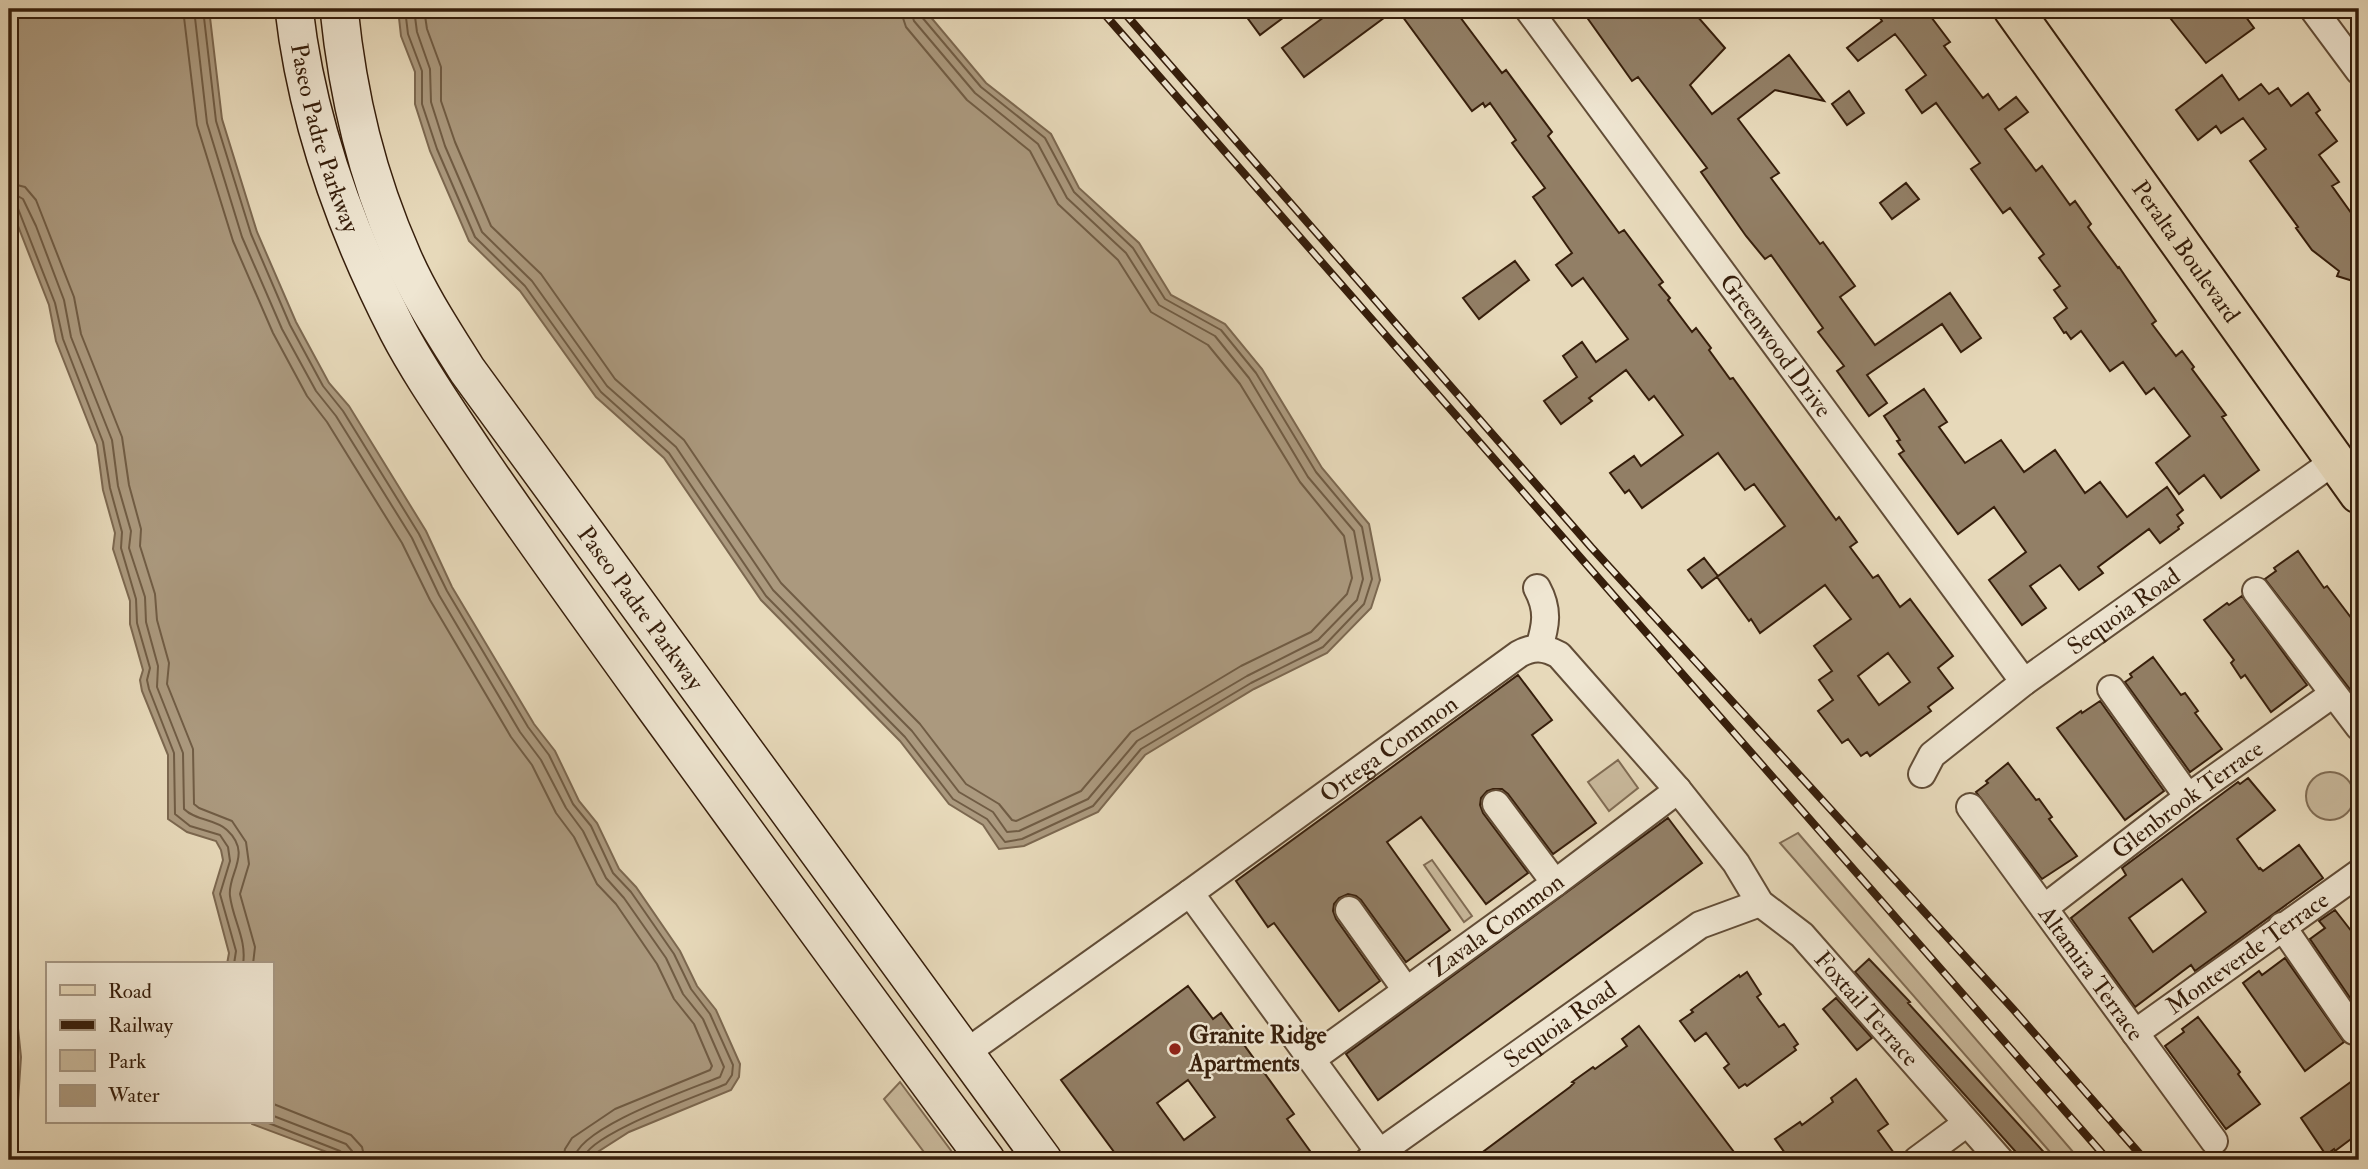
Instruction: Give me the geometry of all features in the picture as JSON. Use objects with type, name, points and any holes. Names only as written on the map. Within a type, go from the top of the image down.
[{"type":"main road","name":"Paseo Padre Parkway","points":[[294,9],[308,93],[329,172],[358,248],[400,335],[523,525],[986,1160]]},
{"type":"main road","name":"Paseo Padre Parkway","points":[[339,9],[353,110],[378,196],[403,259],[433,316],[475,381],[1043,1160]]},
{"type":"main road","name":"Peralta Boulevard","points":[[2013,9],[2359,494]]},
{"type":"street","name":"Greenwood Drive","points":[[1528,9],[2024,682]]},
{"type":"street","points":[[2313,9],[2359,71]]},
{"type":"street","name":"Sequoia Road","points":[[1922,774],[1932,755],[2024,682],[2336,460]]},
{"type":"street","points":[[1537,588],[1547,613],[1539,648],[1549,649],[1559,655],[1678,790],[1737,863],[1760,903]]},
{"type":"street","points":[[2256,592],[2359,727]]},
{"type":"street","name":"Ortega Common","points":[[964,1054],[1519,653],[1539,648]]},
{"type":"street","points":[[2111,690],[2188,797]]},
{"type":"street","name":"Glenbrook Terrace","points":[[2044,908],[2188,797],[2333,694]]},
{"type":"street","name":"Zavala Common","points":[[1312,1059],[1678,790]]},
{"type":"street","points":[[1496,804],[1555,883]]},
{"type":"street","name":"Altamira Terrace","points":[[1970,807],[2214,1141]]},
{"type":"street","name":"Monteverde Terrace","points":[[2136,1033],[2359,873]]},
{"type":"street","points":[[1190,892],[1312,1059],[1374,1156]]},
{"type":"street","name":"Sequoia Road","points":[[1374,1156],[1700,925],[1760,903]]},
{"type":"street","name":"Foxtail Terrace","points":[[1760,903],[1802,934],[2000,1160]]},
{"type":"street","points":[[1349,910],[1406,990]]},
{"type":"street","points":[[2282,926],[2354,1031]]},
{"type":"street","points":[[1917,1160],[1967,1123]]},
{"type":"green space","points":[[1618,760],[1638,788],[1609,811],[1588,782]]},
{"type":"green space","points":[[2330,772],[2347,779],[2354,796],[2347,813],[2330,820],[2313,813],[2306,796],[2313,779]]},
{"type":"green space","points":[[1798,833],[2080,1160],[2057,1160],[1780,843]]},
{"type":"green space","points":[[1432,860],[1472,916],[1464,922],[1424,865]]},
{"type":"green space","points":[[900,1082],[958,1160],[930,1160],[884,1099]]},
{"type":"water","points":[[9,9],[209,9],[222,119],[257,232],[296,322],[329,383],[349,406],[426,531],[452,587],[534,724],[555,751],[579,801],[597,823],[619,869],[636,887],[680,951],[697,986],[716,1010],[740,1064],[739,1077],[731,1090],[629,1132],[585,1160],[348,1160],[252,1124],[273,1124],[273,962],[227,962],[229,953],[213,893],[223,860],[221,850],[216,841],[187,832],[168,819],[168,755],[142,691],[140,680],[143,670],[130,624],[130,601],[113,549],[115,533],[103,490],[97,445],[56,341],[49,305],[9,203]]},
{"type":"water","points":[[398,9],[924,9],[986,83],[1051,134],[1079,188],[1139,243],[1171,295],[1225,324],[1262,369],[1322,468],[1369,524],[1380,580],[1371,608],[1327,653],[1254,689],[1145,755],[1098,812],[1024,846],[999,849],[983,825],[949,804],[900,741],[761,600],[664,458],[596,397],[520,291],[469,241],[430,151],[415,104],[415,72],[401,36]]},
{"type":"water","points":[[9,942],[21,1057],[14,1160],[9,1160]]},
{"type":"building","points":[[1257,9],[1295,9],[1260,35],[1246,16]]},
{"type":"building","points":[[1335,9],[1396,9],[1304,77],[1282,48]]},
{"type":"building","points":[[1397,9],[1454,9],[1502,73],[1506,70],[1552,132],[1548,136],[1619,233],[1624,230],[1663,282],[1659,285],[1692,332],[1696,328],[1730,379],[1733,378],[1836,520],[1839,517],[1857,542],[1850,547],[1873,578],[1878,575],[1900,607],[1910,599],[1953,656],[1938,668],[1953,688],[1928,707],[1931,711],[1870,756],[1867,752],[1861,756],[1848,739],[1842,743],[1818,711],[1833,700],[1819,680],[1832,671],[1814,646],[1851,619],[1825,585],[1760,633],[1717,577],[1702,588],[1688,570],[1704,558],[1718,576],[1785,526],[1754,484],[1745,490],[1718,453],[1642,508],[1629,490],[1625,493],[1610,473],[1634,456],[1641,466],[1683,435],[1654,396],[1649,400],[1626,370],[1589,398],[1592,401],[1561,424],[1544,401],[1577,377],[1563,356],[1582,342],[1596,362],[1628,339],[1583,278],[1572,286],[1556,265],[1572,253],[1533,197],[1545,188],[1512,143],[1516,140],[1490,103],[1485,107],[1483,103],[1472,111]],"holes":[[[1888,653],[1910,682],[1879,705],[1858,676]]]},
{"type":"building","points":[[1581,9],[1691,9],[1725,48],[1690,85],[1712,114],[1789,55],[1824,101],[1775,90],[1738,119],[1779,173],[1771,178],[1855,286],[1840,297],[1875,345],[1950,293],[1981,338],[1961,352],[1942,324],[1867,375],[1887,403],[1869,416],[1837,371],[1844,366],[1818,332],[1823,328],[1771,255],[1765,259],[1746,236],[1701,172],[1707,168],[1638,77],[1632,81]]},
{"type":"building","points":[[1874,9],[1925,9],[1950,42],[1944,46],[1983,98],[1988,94],[1999,110],[2016,97],[2028,112],[2005,129],[2036,171],[2042,166],[2070,205],[2075,201],[2091,224],[2088,227],[2156,321],[2152,324],[2176,356],[2182,351],[2194,367],[2192,369],[2226,415],[2222,417],[2259,470],[2221,498],[2204,475],[2179,494],[2156,463],[2190,436],[2154,388],[2146,394],[2123,362],[2110,371],[2081,331],[2071,339],[2064,333],[2054,318],[2067,308],[2054,290],[2060,286],[2039,258],[2044,254],[2010,208],[2003,213],[1971,169],[1980,163],[1936,103],[1922,113],[1906,90],[1926,75],[1903,44],[1895,34],[1858,61],[1847,48],[1882,21]]},
{"type":"building","points":[[2163,9],[2240,9],[2254,28],[2206,63]]},
{"type":"building","points":[[2222,75],[2239,100],[2261,84],[2269,94],[2278,88],[2291,106],[2308,93],[2320,110],[2316,113],[2337,141],[2319,155],[2339,182],[2332,186],[2359,224],[2359,283],[2337,276],[2339,271],[2312,250],[2296,228],[2298,227],[2250,161],[2266,149],[2243,118],[2221,133],[2216,126],[2198,140],[2176,110]]},
{"type":"building","points":[[1849,91],[1864,113],[1847,125],[1832,104]]},
{"type":"building","points":[[1906,183],[1919,199],[1892,219],[1880,203]]},
{"type":"building","points":[[1515,261],[1529,280],[1479,319],[1463,298]]},
{"type":"building","points":[[1924,389],[1947,422],[1939,427],[1965,463],[2001,440],[2024,472],[2055,450],[2085,493],[2100,482],[2127,517],[2167,487],[2183,510],[2177,515],[2183,523],[2160,543],[2149,529],[2098,567],[2103,573],[2079,590],[2060,565],[2030,586],[2046,608],[2022,625],[1989,580],[2026,552],[1994,507],[1958,534],[1899,454],[1904,451],[1897,441],[1900,440],[1884,416]]},
{"type":"building","points":[[2298,551],[2324,588],[2327,586],[2355,623],[2352,625],[2359,634],[2359,701],[2265,579],[2276,571],[2274,568]]},
{"type":"building","points":[[2242,596],[2307,685],[2271,712],[2245,675],[2241,678],[2231,663],[2234,660],[2204,620]]},
{"type":"building","points":[[2153,657],[2181,695],[2185,693],[2198,711],[2195,713],[2222,749],[2190,772],[2125,682],[2132,677],[2130,674]]},
{"type":"building","points":[[1518,675],[1552,720],[1532,735],[1596,823],[1553,854],[1508,794],[1502,789],[1487,791],[1481,798],[1483,813],[1528,873],[1486,904],[1421,817],[1387,842],[1450,930],[1406,962],[1361,900],[1348,894],[1339,898],[1333,911],[1336,919],[1380,981],[1339,1011],[1274,923],[1268,927],[1236,881]]},
{"type":"building","points":[[2100,701],[2164,791],[2125,820],[2057,728]]},
{"type":"building","points":[[2008,763],[2036,800],[2039,799],[2052,817],[2049,819],[2077,856],[2042,879],[1976,792]]},
{"type":"building","points":[[2248,778],[2275,810],[2237,839],[2259,869],[2263,871],[2299,845],[2323,878],[2195,971],[2191,965],[2135,1007],[2071,918],[2126,875],[2122,868],[2238,782],[2240,784]],"holes":[[[2182,879],[2206,912],[2153,952],[2129,918]]]},
{"type":"building","points":[[1668,818],[1702,863],[1378,1100],[1346,1054]]},
{"type":"building","points":[[2335,910],[2359,941],[2359,1011],[2310,939],[2325,928],[2319,921]]},
{"type":"building","points":[[2285,958],[2344,1042],[2305,1071],[2243,983],[2259,971],[2262,975]]},
{"type":"building","points":[[1869,959],[2051,1160],[2023,1160],[1855,972]]},
{"type":"building","points":[[1747,972],[1761,994],[1757,997],[1779,1027],[1784,1024],[1798,1044],[1794,1047],[1796,1050],[1747,1086],[1745,1084],[1739,1088],[1724,1068],[1729,1064],[1706,1033],[1695,1041],[1680,1021],[1693,1012],[1691,1010]]},
{"type":"building","name":"Granite Ridge Apartments","points":[[1188,986],[1213,1019],[1221,1013],[1294,1114],[1287,1119],[1310,1151],[1297,1160],[1120,1160],[1061,1080]],"holes":[[[1188,1080],[1215,1117],[1184,1140],[1157,1103]]]},
{"type":"building","points":[[1836,998],[1872,1038],[1857,1050],[1823,1009]]},
{"type":"building","points":[[2198,1017],[2240,1072],[2238,1074],[2260,1104],[2226,1129],[2165,1046]]},
{"type":"building","points":[[1639,1026],[1740,1160],[1472,1160],[1570,1087],[1574,1083],[1572,1082],[1627,1046],[1622,1039]]},
{"type":"building","points":[[2359,1076],[2359,1133],[2326,1155],[2301,1118]]},
{"type":"building","points":[[1856,1079],[1888,1124],[1878,1131],[1899,1160],[1790,1160],[1775,1139],[1800,1122],[1802,1125],[1833,1102],[1831,1098]]},
{"type":"railway","points":[[1100,9],[2108,1160]]},
{"type":"railway","points":[[1121,9],[1591,547],[2013,1009],[2145,1160]]},
{"type":"place","name":"Granite Ridge Apartments","points":[[1175,1049]]}]
